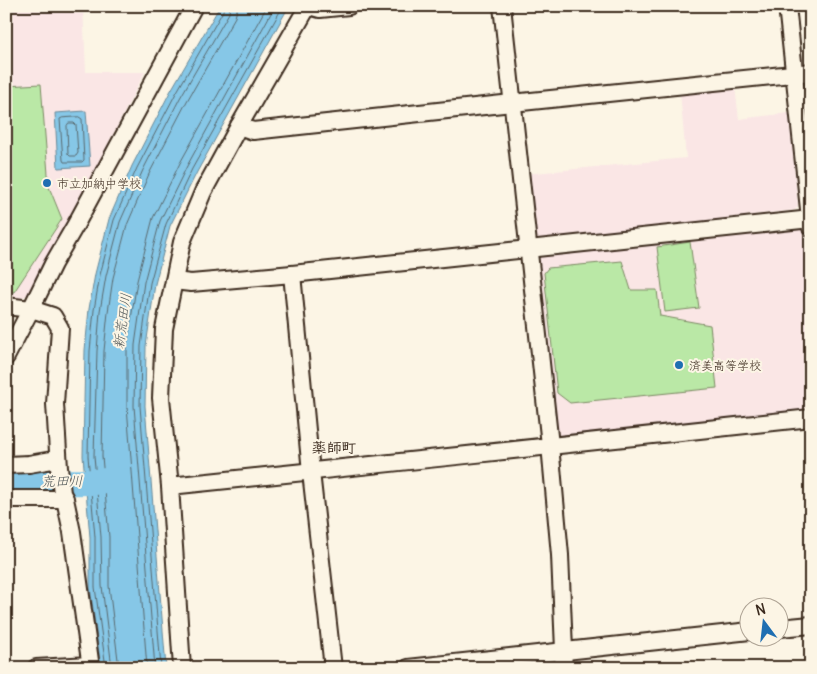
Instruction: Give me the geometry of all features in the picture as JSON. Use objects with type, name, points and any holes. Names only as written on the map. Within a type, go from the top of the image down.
[{"type":"street","points":[[6,357],[53,264],[194,6]]},
{"type":"street","points":[[182,668],[170,486],[161,398],[164,329],[182,242],[204,192],[239,126],[308,6],[320,9],[349,6]]},
{"type":"street","points":[[502,6],[550,445],[560,555],[563,668]]},
{"type":"street","points":[[174,281],[191,283],[292,274],[528,248],[810,222],[803,73],[787,6]]},
{"type":"street","points":[[239,126],[253,131],[803,73]]},
{"type":"street","points":[[292,274],[311,472],[333,668]]},
{"type":"street","points":[[6,306],[31,309],[53,316],[60,328],[55,404],[58,459],[62,493],[72,532],[90,666],[36,668]]},
{"type":"street","points":[[170,486],[811,418]]},
{"type":"street","points":[[6,465],[30,464],[58,459]]},
{"type":"street","points":[[6,499],[65,499]]},
{"type":"street","points":[[790,627],[811,625]]},
{"type":"street","points":[[408,668],[740,632]]},
{"type":"shaded area","name":"市立加納中学校","points":[[6,6],[83,6],[86,72],[145,72],[32,293],[17,300],[6,300]]},
{"type":"shaded area","points":[[735,87],[739,119],[789,113],[798,206],[795,210],[536,241],[525,174],[686,158],[680,92]]},
{"type":"shaded area","name":"済美高等学校","points":[[803,229],[811,320],[811,410],[561,437],[556,432],[534,253]]},
{"type":"green space","points":[[41,84],[49,187],[62,219],[14,292],[6,291],[6,86]]},
{"type":"green space","points":[[690,242],[699,308],[665,312],[657,247]]},
{"type":"green space","points":[[622,261],[631,290],[657,290],[660,316],[710,325],[717,388],[570,403],[557,393],[544,273],[548,268]]},
{"type":"water","name":"新荒田川","points":[[220,6],[289,6],[197,172],[170,226],[155,284],[146,346],[145,406],[166,668],[101,668],[90,587],[90,537],[83,456],[85,350],[95,274],[109,219],[132,166],[170,92]]},
{"type":"water","points":[[86,111],[90,166],[58,168],[55,113]]},
{"type":"waterway","name":"荒田川","points":[[6,483],[119,480]]},
{"type":"place","name":"市立加納中学校","points":[[47,183]]},
{"type":"place","name":"済美高等学校","points":[[679,365]]},
{"type":"district","name":"薬師町","points":[[334,447]]}]
